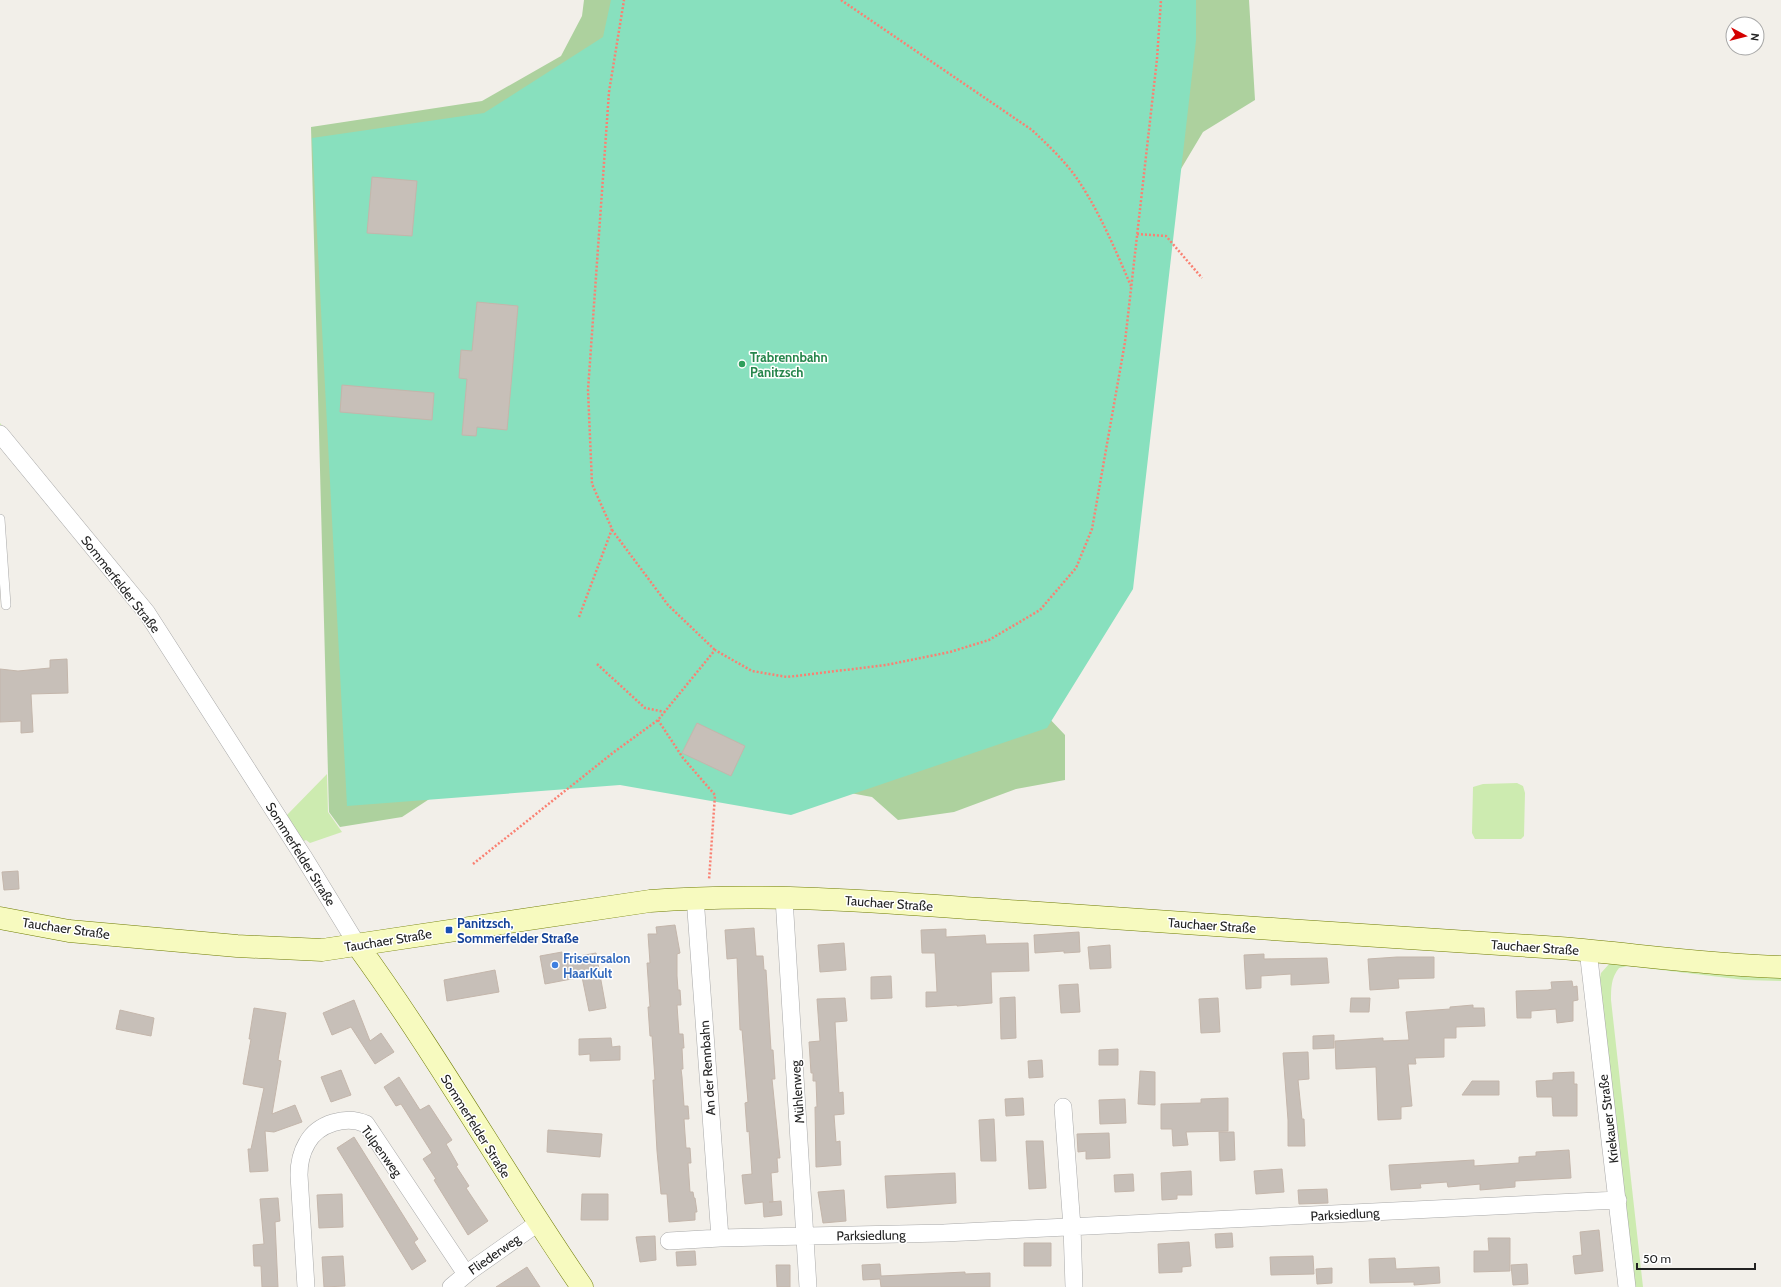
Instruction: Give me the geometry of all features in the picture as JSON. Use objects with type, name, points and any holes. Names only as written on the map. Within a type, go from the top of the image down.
[{"type":"street","name":"Sommerfelder Straße","points":[[1,438],[147,613],[303,856],[358,946],[395,997],[538,1223],[582,1287]]},
{"type":"street","name":"Tauchaer Straße","points":[[0,918],[69,931],[244,946],[322,950],[358,946],[612,905],[703,897],[784,898],[922,905],[1588,950],[1747,966],[1781,967]]},
{"type":"street","name":"An der Rennbahn","points":[[703,897],[720,1238]]},
{"type":"street","name":"Mühlenweg","points":[[784,898],[808,1287]]},
{"type":"street","name":"Kriekauer Straße","points":[[1588,950],[1627,1287]]},
{"type":"street","points":[[1064,1106],[1072,1227],[1074,1287]]},
{"type":"street","name":"Tulpenweg","points":[[306,1287],[299,1164],[307,1141],[315,1132],[336,1121],[358,1120],[366,1124],[466,1274]]},
{"type":"street","name":"Parksiedlung","points":[[669,1241],[720,1238],[944,1233],[1618,1200]]},
{"type":"street","name":"Fliederweg","points":[[451,1287],[466,1274],[538,1223]]},
{"type":"lane","points":[[0,519],[6,605]]},
{"type":"path","points":[[624,0],[609,92],[588,390],[592,484],[612,529],[668,605],[715,650],[752,671],[787,677],[886,665],[950,652],[990,640],[1040,610],[1076,568],[1092,529],[1125,342],[1157,58],[1160,0]]},
{"type":"path","points":[[841,0],[1032,130],[1054,151],[1077,179],[1084,191],[1109,235],[1131,286]]},
{"type":"path","points":[[1137,234],[1166,236],[1202,278]]},
{"type":"path","points":[[580,618],[612,529]]},
{"type":"path","points":[[473,864],[614,752],[658,720],[715,650]]},
{"type":"path","points":[[597,664],[645,708],[665,712]]},
{"type":"path","points":[[658,720],[683,758],[715,795],[709,883],[703,897]]},
{"type":"green space","points":[[584,0],[746,0],[440,792],[402,817],[340,827],[329,812],[311,127],[482,101],[561,56],[582,16]]},
{"type":"green space","name":"Trabrennbahn Panitzsch","points":[[611,0],[1196,0],[1196,40],[1133,589],[1047,728],[791,815],[620,785],[347,806],[312,138],[484,113],[603,37]]},
{"type":"green space","points":[[1111,0],[1249,0],[1255,100],[1203,132],[1169,189]]},
{"type":"green space","points":[[0,423],[87,530],[156,620],[274,803],[285,817],[327,774],[328,812],[342,832],[310,843],[306,840],[304,841],[296,834],[273,806],[147,610],[74,517],[0,427]]},
{"type":"green space","points":[[1046,715],[1065,735],[1065,780],[1016,789],[954,812],[898,820],[872,797],[850,793]]},
{"type":"green space","points":[[1517,783],[1523,786],[1525,793],[1524,836],[1521,839],[1475,839],[1472,833],[1473,787],[1483,784]]},
{"type":"green space","points":[[1610,963],[1781,975],[1781,981],[1745,980],[1628,966],[1619,968],[1614,976],[1611,987],[1611,1000],[1643,1287],[1632,1287],[1599,982],[1601,973]]},
{"type":"building","points":[[372,177],[417,181],[412,236],[367,233]]},
{"type":"building","points":[[477,302],[518,306],[507,430],[477,427],[476,436],[462,435],[467,379],[459,378],[461,350],[472,351]]},
{"type":"building","points":[[342,385],[434,393],[432,420],[340,412]]},
{"type":"building","points":[[67,659],[68,693],[31,694],[33,732],[21,733],[21,721],[0,722],[0,669],[18,671],[50,668],[50,660]]},
{"type":"building","points":[[697,723],[745,746],[731,776],[682,753]]},
{"type":"building","points":[[18,871],[19,889],[4,890],[2,872]]},
{"type":"building","points":[[675,925],[680,953],[677,954],[678,990],[680,990],[681,1005],[677,1005],[679,1034],[683,1034],[684,1048],[682,1048],[683,1069],[681,1069],[684,1106],[688,1106],[689,1119],[684,1119],[686,1148],[690,1148],[691,1163],[688,1163],[690,1192],[693,1192],[697,1212],[695,1212],[695,1220],[669,1222],[667,1194],[661,1194],[657,1151],[653,1080],[655,1080],[652,1036],[650,1036],[648,1007],[650,1007],[647,963],[650,963],[648,934],[657,934],[656,927]]},
{"type":"building","points":[[754,928],[756,956],[763,956],[764,970],[766,970],[771,1050],[773,1050],[775,1079],[772,1079],[780,1158],[777,1158],[778,1172],[771,1173],[773,1202],[781,1201],[782,1215],[764,1217],[763,1202],[745,1204],[742,1175],[752,1174],[749,1131],[747,1132],[745,1103],[748,1102],[742,1030],[740,1030],[737,958],[727,959],[725,930]]},
{"type":"building","points":[[946,929],[946,937],[985,935],[986,944],[1028,943],[1029,971],[991,972],[992,1003],[926,1007],[926,992],[937,992],[935,953],[922,953],[921,930]]},
{"type":"building","points":[[1079,932],[1080,952],[1064,953],[1064,951],[1035,953],[1034,935]]},
{"type":"building","points":[[844,943],[846,970],[820,972],[818,945]]},
{"type":"building","points":[[1110,945],[1111,968],[1090,969],[1088,947]]},
{"type":"building","points":[[562,952],[563,959],[596,953],[606,1008],[589,1011],[582,977],[545,984],[540,956]]},
{"type":"building","points":[[1264,954],[1264,959],[1327,958],[1329,983],[1291,985],[1291,974],[1261,976],[1261,988],[1246,989],[1244,955]]},
{"type":"building","points":[[1434,957],[1434,978],[1398,979],[1399,988],[1370,990],[1368,959]]},
{"type":"building","points":[[495,970],[499,992],[447,1001],[444,980]]},
{"type":"building","points":[[891,976],[892,998],[871,999],[871,977]]},
{"type":"building","points":[[1572,981],[1573,987],[1577,986],[1578,1000],[1573,1001],[1573,1021],[1557,1023],[1556,1009],[1531,1011],[1531,1018],[1517,1018],[1516,991],[1548,990],[1552,989],[1551,982]]},
{"type":"building","points":[[1078,984],[1080,1012],[1061,1013],[1059,985]]},
{"type":"building","points":[[1015,997],[1016,1038],[1001,1039],[1000,998]]},
{"type":"building","points":[[845,998],[847,1021],[835,1022],[839,1093],[843,1092],[844,1114],[834,1115],[836,1142],[840,1141],[841,1165],[816,1167],[816,1081],[813,1081],[813,1073],[811,1073],[809,1042],[820,1041],[817,999]]},
{"type":"building","points":[[1218,998],[1220,1032],[1201,1033],[1199,999]]},
{"type":"building","points":[[1351,998],[1370,998],[1369,1012],[1350,1012]]},
{"type":"building","points":[[354,1000],[370,1041],[381,1033],[394,1052],[375,1064],[351,1027],[332,1035],[323,1013]]},
{"type":"building","points":[[1473,1005],[1473,1008],[1484,1008],[1485,1026],[1456,1027],[1456,1038],[1444,1038],[1444,1057],[1415,1058],[1416,1064],[1408,1064],[1412,1106],[1401,1107],[1401,1119],[1378,1120],[1376,1067],[1336,1069],[1335,1041],[1383,1038],[1383,1041],[1409,1040],[1406,1012],[1450,1009],[1450,1007]]},
{"type":"building","points":[[254,1008],[286,1013],[278,1060],[281,1061],[272,1114],[295,1105],[302,1122],[274,1132],[265,1131],[268,1171],[250,1172],[248,1149],[251,1149],[264,1088],[243,1084],[251,1039],[249,1039]]},
{"type":"building","points":[[120,1010],[154,1018],[151,1036],[116,1029]]},
{"type":"building","points":[[1334,1035],[1334,1048],[1313,1049],[1313,1036]]},
{"type":"building","points":[[611,1038],[612,1047],[620,1046],[620,1060],[590,1061],[590,1054],[579,1055],[579,1039]]},
{"type":"building","points":[[1118,1049],[1118,1065],[1099,1065],[1099,1050]]},
{"type":"building","points":[[1308,1052],[1309,1079],[1298,1080],[1302,1119],[1304,1119],[1305,1146],[1288,1146],[1288,1120],[1283,1053]]},
{"type":"building","points":[[1042,1060],[1043,1077],[1029,1078],[1028,1061]]},
{"type":"building","points":[[341,1070],[351,1095],[331,1102],[321,1077]]},
{"type":"building","points":[[1140,1071],[1155,1072],[1155,1105],[1138,1104]]},
{"type":"building","points":[[1574,1072],[1574,1084],[1577,1084],[1577,1116],[1553,1116],[1552,1097],[1537,1097],[1536,1081],[1553,1080],[1553,1073]]},
{"type":"building","points":[[399,1077],[420,1110],[429,1105],[452,1140],[446,1144],[458,1165],[456,1166],[469,1186],[466,1188],[488,1221],[468,1235],[434,1180],[436,1179],[423,1159],[432,1153],[401,1104],[396,1106],[384,1087]]},
{"type":"building","points":[[1472,1081],[1499,1081],[1499,1095],[1462,1095]]},
{"type":"building","points":[[1023,1098],[1024,1115],[1006,1116],[1005,1099]]},
{"type":"building","points":[[1228,1098],[1228,1131],[1186,1132],[1188,1145],[1173,1146],[1172,1129],[1161,1129],[1161,1104],[1201,1103],[1201,1099]]},
{"type":"building","points":[[1125,1099],[1126,1123],[1100,1124],[1099,1100]]},
{"type":"building","points":[[994,1119],[996,1161],[981,1161],[979,1120]]},
{"type":"building","points":[[548,1130],[602,1134],[600,1157],[547,1152]]},
{"type":"building","points":[[1219,1132],[1234,1132],[1235,1160],[1220,1161]]},
{"type":"building","points":[[1109,1133],[1110,1158],[1086,1159],[1086,1151],[1078,1152],[1077,1134]]},
{"type":"building","points":[[354,1137],[418,1239],[414,1242],[426,1261],[412,1270],[337,1148]]},
{"type":"building","points":[[1026,1141],[1043,1141],[1046,1188],[1029,1189]]},
{"type":"building","points":[[1569,1150],[1571,1178],[1515,1181],[1515,1187],[1480,1190],[1480,1184],[1448,1187],[1447,1182],[1420,1184],[1421,1188],[1391,1190],[1389,1165],[1474,1160],[1474,1166],[1519,1163],[1519,1157],[1536,1156],[1536,1152]]},
{"type":"building","points":[[1282,1169],[1284,1192],[1256,1194],[1254,1171]]},
{"type":"building","points":[[1191,1171],[1192,1195],[1177,1195],[1177,1199],[1162,1200],[1161,1173]]},
{"type":"building","points":[[955,1173],[956,1203],[887,1208],[885,1176]]},
{"type":"building","points":[[1133,1174],[1134,1191],[1115,1192],[1114,1175]]},
{"type":"building","points":[[1327,1189],[1328,1203],[1299,1204],[1298,1190]]},
{"type":"building","points":[[844,1190],[846,1221],[823,1223],[818,1192]]},
{"type":"building","points":[[342,1194],[343,1227],[319,1228],[317,1195]]},
{"type":"building","points":[[582,1194],[608,1194],[608,1220],[581,1220]]},
{"type":"building","points":[[278,1198],[280,1221],[275,1222],[278,1287],[262,1287],[261,1266],[254,1266],[253,1245],[264,1244],[260,1199]]},
{"type":"building","points":[[1599,1230],[1603,1271],[1575,1274],[1573,1256],[1582,1255],[1580,1232]]},
{"type":"building","points":[[1232,1233],[1233,1247],[1216,1248],[1215,1234]]},
{"type":"building","points":[[655,1236],[656,1260],[640,1262],[636,1237]]},
{"type":"building","points":[[1488,1238],[1510,1238],[1510,1271],[1474,1272],[1474,1251],[1489,1251]]},
{"type":"building","points":[[1189,1242],[1191,1266],[1182,1267],[1182,1272],[1159,1273],[1158,1244]]},
{"type":"building","points":[[1024,1243],[1051,1243],[1051,1266],[1024,1266]]},
{"type":"building","points":[[695,1251],[696,1265],[677,1266],[676,1252]]},
{"type":"building","points":[[343,1256],[345,1286],[324,1287],[322,1257]]},
{"type":"building","points":[[1313,1256],[1314,1274],[1271,1275],[1270,1257]]},
{"type":"building","points":[[1395,1258],[1396,1269],[1439,1267],[1440,1283],[1414,1285],[1414,1282],[1370,1283],[1369,1259]]},
{"type":"building","points":[[880,1264],[881,1276],[965,1272],[965,1274],[990,1273],[990,1287],[881,1287],[880,1279],[863,1280],[862,1265]]},
{"type":"building","points":[[1527,1264],[1528,1284],[1513,1285],[1511,1265]]},
{"type":"building","points":[[776,1265],[790,1265],[790,1287],[777,1287]]},
{"type":"building","points":[[527,1267],[540,1287],[496,1287]]},
{"type":"building","points":[[1332,1268],[1332,1283],[1317,1284],[1316,1269]]},
{"type":"place","name":"Trabrennbahn Panitzsch","points":[[742,364]]},
{"type":"place","name":"Panitzsch, Sommerfelder Straße","points":[[449,930]]},
{"type":"place","name":"Friseursalon HaarKult","points":[[555,965]]}]
